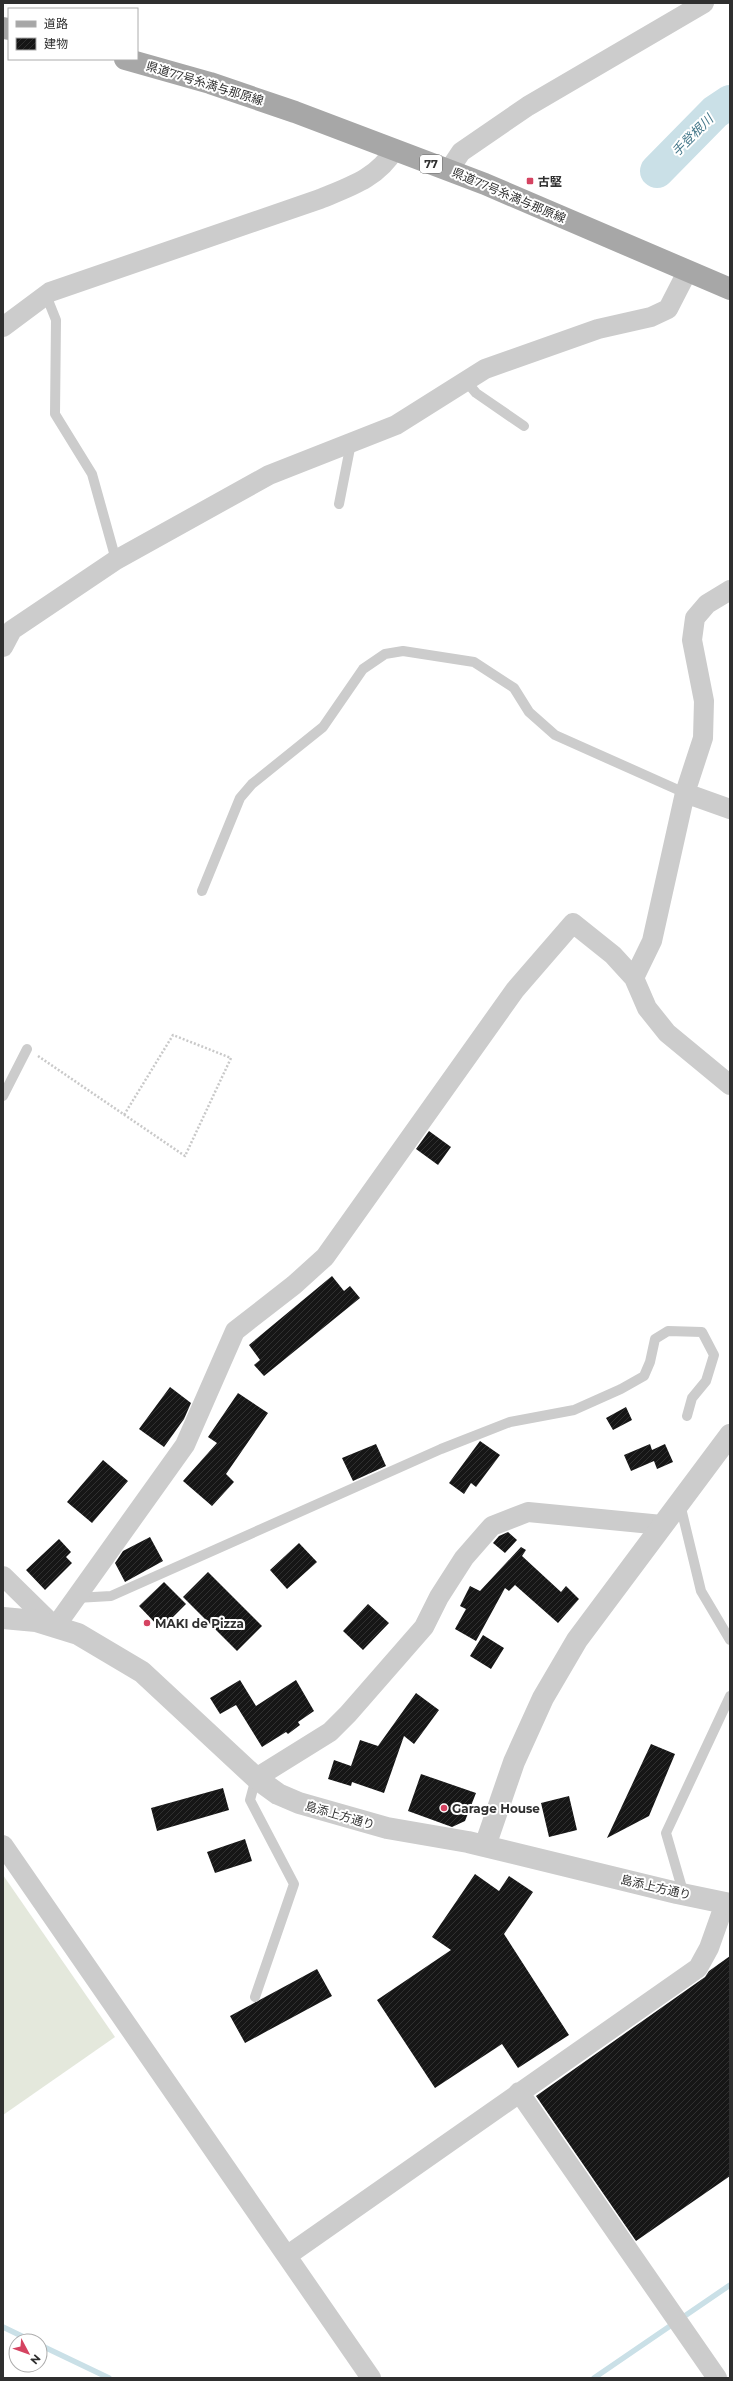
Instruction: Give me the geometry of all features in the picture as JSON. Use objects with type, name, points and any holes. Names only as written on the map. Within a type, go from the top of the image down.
[{"type":"main road","name":"県道77号糸満与那原線","points":[[129,60],[210,83],[295,112],[449,170],[485,184],[730,290]]},
{"type":"street","points":[[449,170],[461,152],[528,106],[704,3]]},
{"type":"street","points":[[3,327],[46,295],[355,184],[386,163],[394,150]]},
{"type":"street","points":[[3,647],[12,630],[116,560],[269,475],[396,425],[485,369],[598,329],[651,317],[668,309],[687,272]]},
{"type":"street","points":[[634,978],[652,941],[685,793],[703,738],[704,701],[692,640],[695,618],[707,604],[730,590]]},
{"type":"street","points":[[685,793],[730,809]]},
{"type":"street","points":[[3,1576],[55,1627],[164,1477],[185,1445],[235,1331],[294,1285],[325,1257],[516,990],[572,923],[613,955],[634,978],[647,1008],[667,1033],[728,1078]]},
{"type":"street","points":[[485,1846],[514,1762],[543,1698],[576,1640],[730,1435]]},
{"type":"street","points":[[256,1778],[330,1732],[348,1714],[424,1627],[439,1597],[464,1558],[492,1526],[528,1512],[662,1525]]},
{"type":"street","name":"島添上方通り","points":[[3,1618],[36,1621],[78,1634],[142,1672],[256,1778],[278,1794],[318,1810],[387,1828],[485,1846],[684,1895],[728,1903]]},
{"type":"street","points":[[3,1845],[288,2255],[371,2378]]},
{"type":"street","points":[[288,2255],[698,1968],[709,1948],[728,1903]]},
{"type":"street","points":[[519,2092],[718,2378]]},
{"type":"lane","points":[[46,295],[56,320],[55,414],[92,474],[116,560]]},
{"type":"lane","points":[[466,381],[476,393],[524,426]]},
{"type":"lane","points":[[339,504],[351,443]]},
{"type":"lane","points":[[202,891],[240,798],[252,784],[322,727],[363,669],[385,654],[403,651],[474,662],[514,688],[529,712],[555,735],[685,793]]},
{"type":"lane","points":[[3,1096],[27,1049]]},
{"type":"lane","points":[[76,1598],[111,1596],[441,1449],[510,1422],[574,1410],[621,1389],[644,1376],[650,1362],[655,1339],[668,1331],[702,1332],[714,1355],[706,1381],[692,1398],[687,1416]]},
{"type":"lane","points":[[680,1503],[701,1591],[730,1640]]},
{"type":"lane","points":[[684,1895],[666,1833],[730,1696]]},
{"type":"lane","points":[[255,1997],[294,1884],[250,1800],[256,1778]]},
{"type":"path","points":[[27,1049],[124,1115],[185,1156],[231,1058],[172,1035],[124,1115]]},
{"type":"shaded area","points":[[3,1875],[115,2037],[3,2115]]},
{"type":"building","points":[[429,1131],[451,1147],[438,1165],[416,1149]]},
{"type":"building","points":[[332,1276],[344,1291],[350,1286],[360,1298],[264,1376],[254,1365],[260,1360],[249,1345]]},
{"type":"building","points":[[170,1387],[191,1403],[184,1419],[164,1447],[139,1429]]},
{"type":"building","points":[[238,1393],[268,1413],[226,1474],[234,1482],[212,1506],[183,1481],[217,1443],[208,1437]]},
{"type":"building","points":[[626,1407],[632,1420],[613,1430],[606,1418]]},
{"type":"building","points":[[480,1441],[500,1455],[476,1487],[471,1483],[464,1494],[449,1483]]},
{"type":"building","points":[[376,1444],[386,1466],[353,1481],[342,1458]]},
{"type":"building","points":[[650,1444],[652,1450],[665,1444],[673,1462],[657,1469],[654,1461],[631,1471],[624,1455]]},
{"type":"building","points":[[103,1460],[128,1481],[92,1523],[67,1502]]},
{"type":"building","points":[[508,1532],[517,1540],[505,1553],[493,1543],[499,1536]]},
{"type":"building","points":[[150,1537],[163,1561],[125,1582],[115,1563],[123,1551]]},
{"type":"building","points":[[59,1539],[71,1552],[66,1557],[72,1563],[45,1590],[26,1570]]},
{"type":"building","points":[[299,1543],[317,1562],[287,1589],[270,1570]]},
{"type":"building","points":[[521,1547],[526,1550],[522,1556],[561,1592],[566,1586],[579,1599],[558,1623],[515,1585],[509,1591],[505,1588],[476,1641],[455,1629],[466,1609],[460,1606],[470,1586],[480,1591]]},
{"type":"building","points":[[208,1572],[262,1626],[237,1651],[183,1597]]},
{"type":"building","points":[[164,1582],[186,1604],[161,1629],[139,1606]]},
{"type":"building","points":[[368,1604],[389,1623],[363,1650],[343,1631]]},
{"type":"building","points":[[483,1635],[504,1648],[491,1669],[470,1656]]},
{"type":"building","points":[[240,1680],[256,1706],[296,1680],[314,1711],[298,1722],[300,1725],[288,1734],[286,1732],[262,1747],[236,1705],[220,1714],[210,1698]]},
{"type":"building","points":[[416,1693],[439,1710],[414,1744],[404,1736],[384,1793],[352,1782],[351,1786],[328,1779],[334,1760],[351,1766],[360,1740],[378,1746]]},
{"type":"building","points":[[651,1744],[675,1754],[649,1816],[607,1838]]},
{"type":"building","points":[[421,1774],[476,1793],[465,1821],[452,1827],[408,1811]]},
{"type":"building","points":[[223,1788],[229,1810],[157,1831],[151,1808]]},
{"type":"building","points":[[569,1796],[577,1830],[549,1837],[541,1803]]},
{"type":"building","points":[[245,1839],[252,1861],[215,1873],[207,1852]]},
{"type":"building","points":[[475,1874],[499,1891],[509,1876],[533,1892],[504,1934],[569,2035],[518,2068],[502,2044],[435,2088],[377,2000],[451,1950],[432,1937]]},
{"type":"building","points":[[730,1956],[730,2176],[636,2241],[536,2096],[705,1977],[709,1971]]},
{"type":"building","points":[[317,1969],[332,1996],[245,2043],[230,2016]]},
{"type":"waterway","name":"手登根川","points":[[657,171],[715,112],[730,102]]},
{"type":"waterway","points":[[594,2378],[730,2285]]},
{"type":"waterway","points":[[3,2327],[15,2333]]},
{"type":"waterway","points":[[48,2349],[109,2378]]},
{"type":"place","name":"古堅","points":[[530,181]]},
{"type":"place","name":"MAKI de Pizza","points":[[147,1623]]},
{"type":"place","name":"Garage House","points":[[444,1808]]}]
